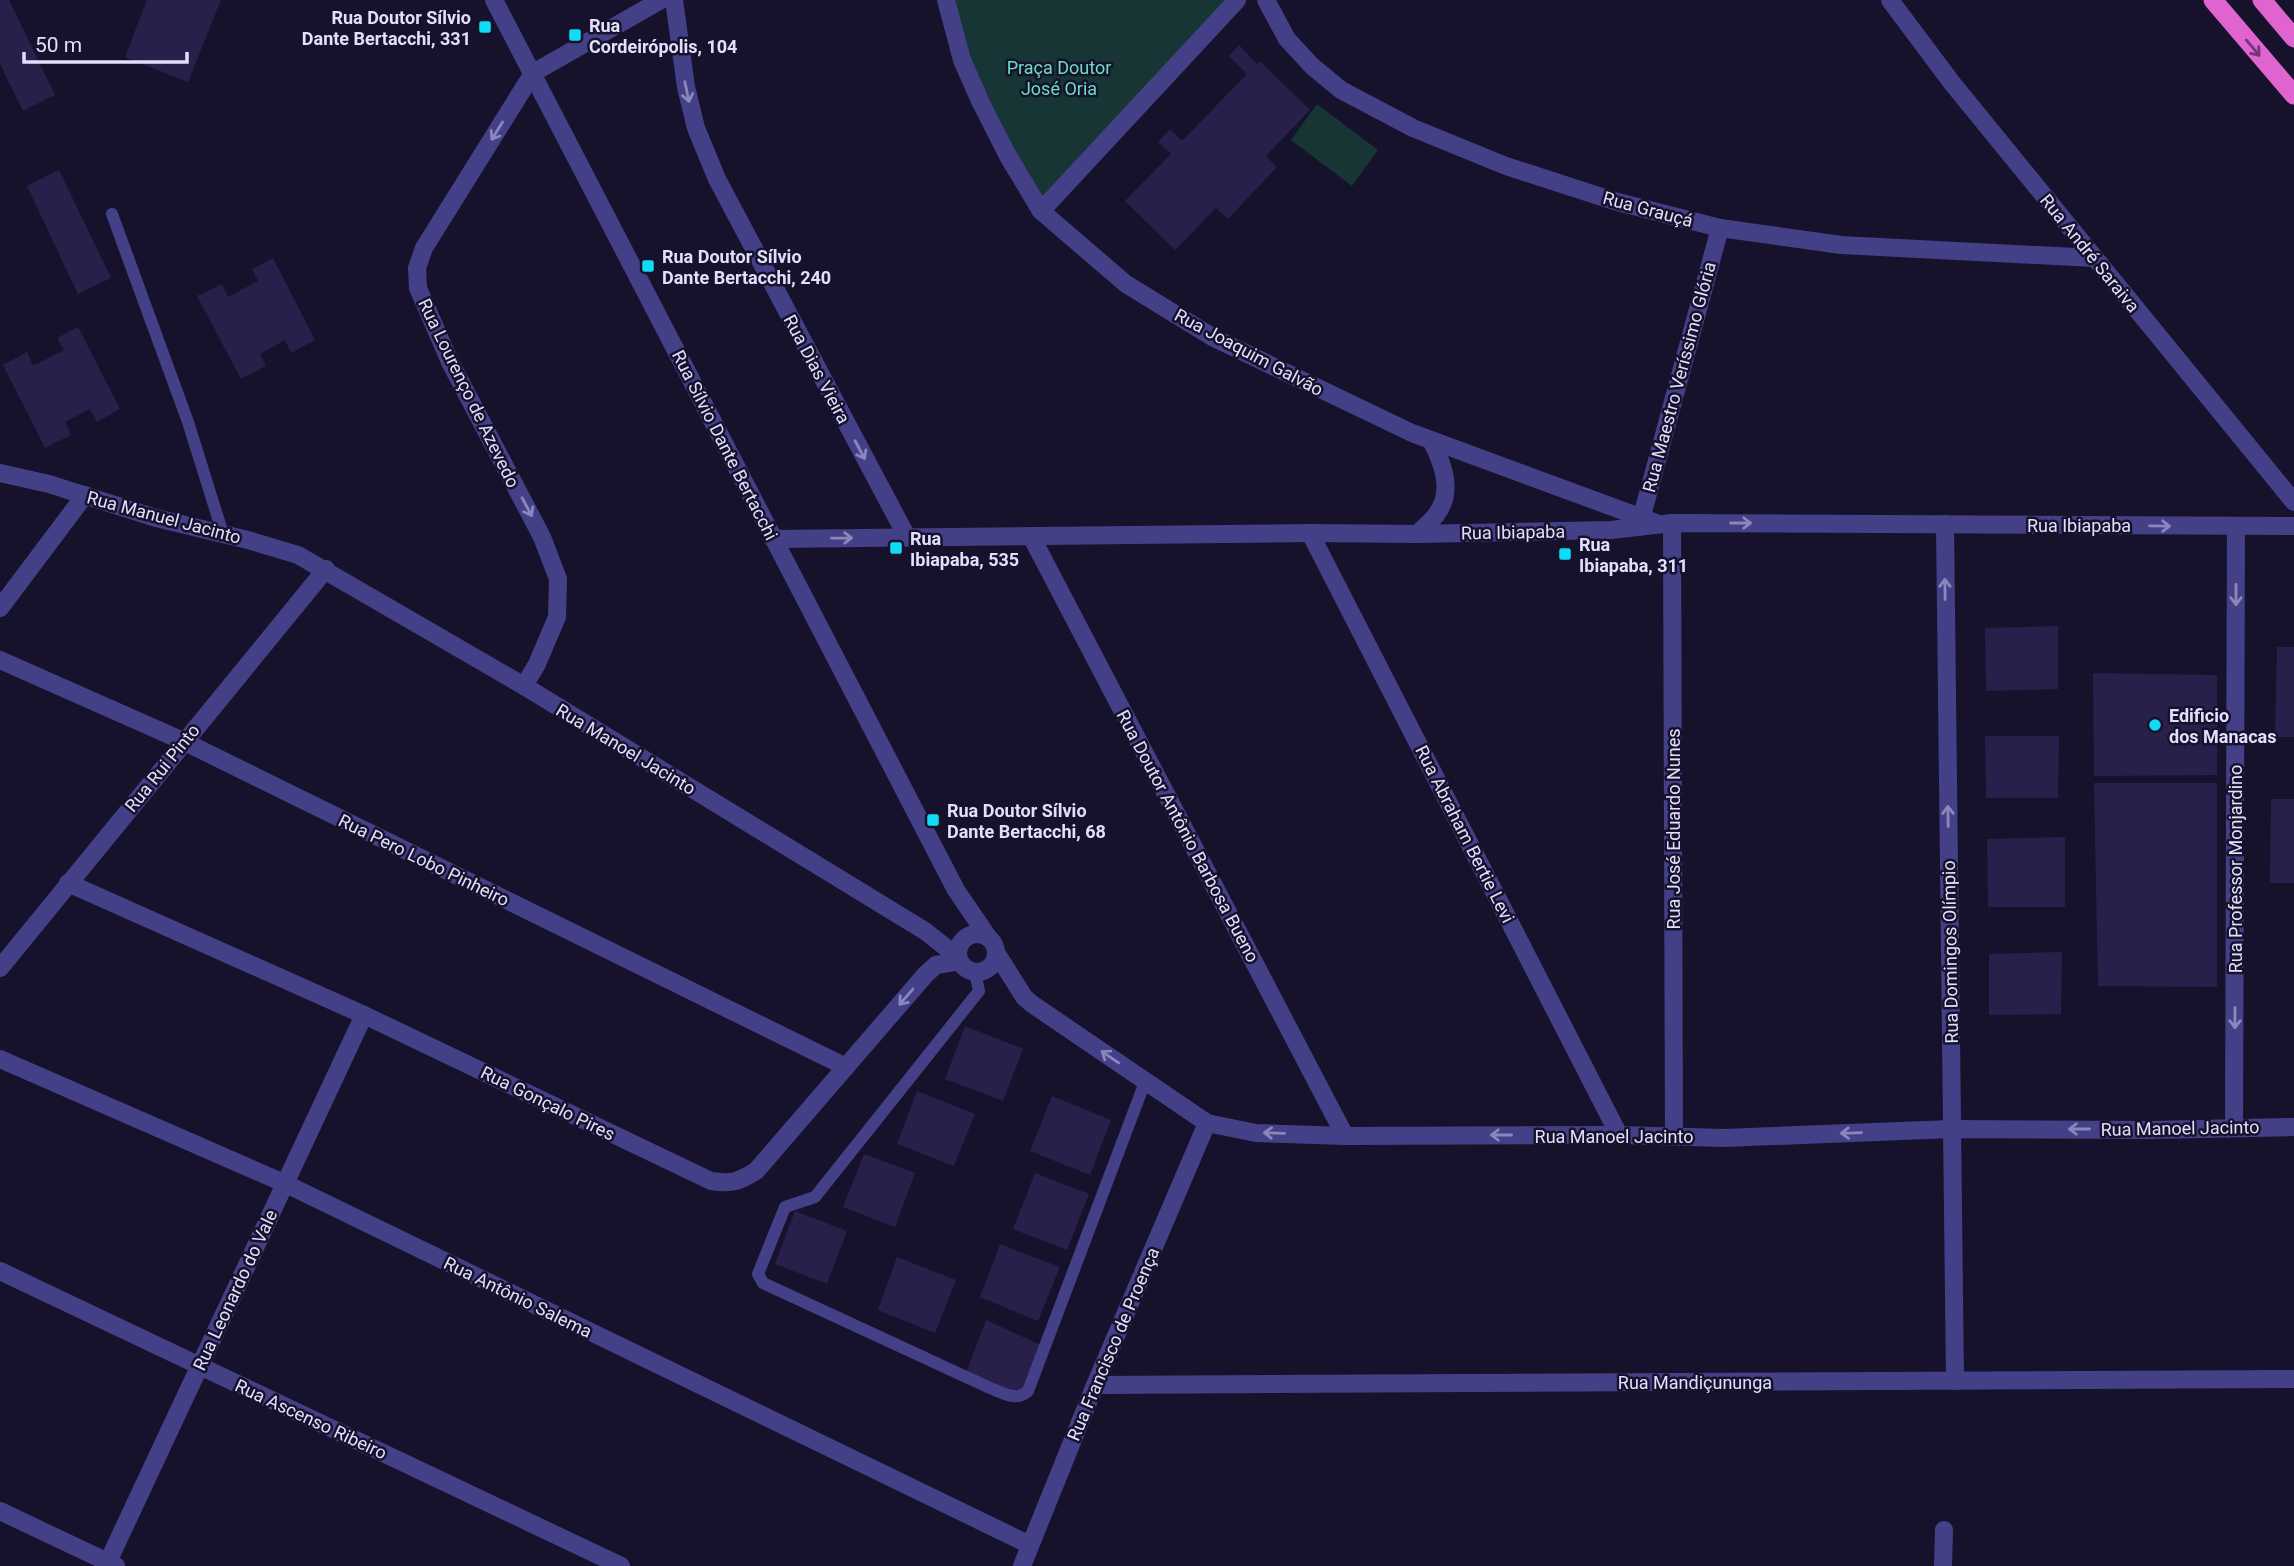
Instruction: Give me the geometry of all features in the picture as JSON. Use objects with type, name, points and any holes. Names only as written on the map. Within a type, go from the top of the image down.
[{"type":"highway","points":[[2213,0],[2294,95]]},
{"type":"highway","points":[[2262,0],[2294,38]]},
{"type":"street","name":"Rua Sílvio Dante Bertacchi","points":[[494,0],[957,890],[988,937]]},
{"type":"street","points":[[533,73],[661,0]]},
{"type":"street","name":"Rua Dias Vieira","points":[[674,0],[686,87],[696,128],[717,179],[907,537]]},
{"type":"street","name":"Rua Joaquim Galvão","points":[[946,0],[962,60],[981,103],[1008,156],[1041,211],[1126,284],[1214,338],[1432,442],[1652,523]]},
{"type":"street","points":[[1041,211],[1237,0]]},
{"type":"street","name":"Rua Grauçá","points":[[1266,0],[1287,39],[1312,66],[1341,90],[1413,128],[1506,166],[1602,197],[1720,228],[1841,245],[2094,258]]},
{"type":"street","name":"Rua André Saraiva","points":[[1890,0],[1952,83],[2294,502]]},
{"type":"street","name":"Rua Lourenço de Azevedo","points":[[524,686],[537,664],[557,617],[558,579],[542,537],[450,362],[418,288],[418,268],[424,248],[533,73]]},
{"type":"street","name":"Rua Maestro Veríssimo Glória","points":[[1652,523],[1720,228]]},
{"type":"street","points":[[1417,534],[1438,513],[1446,493],[1444,467],[1432,442]]},
{"type":"street","name":"Rua Manuel Jacinto","points":[[0,473],[49,484],[156,518],[298,555],[326,569]]},
{"type":"street","points":[[0,608],[85,495]]},
{"type":"street","name":"Rua Ibiapaba","points":[[773,540],[1417,534],[1652,523],[2294,526]]},
{"type":"street","name":"Rua José Eduardo Nunes","points":[[1652,523],[1674,1136]]},
{"type":"street","name":"Rua Domingos Olímpio","points":[[1945,524],[1955,1381]]},
{"type":"street","name":"Rua Professor Monjardino","points":[[2234,1128],[2236,527]]},
{"type":"street","name":"Rua Abraham Bertie Levi","points":[[1310,533],[1619,1135]]},
{"type":"street","name":"Rua Doutor Antônio Barbosa Bueno","points":[[1031,536],[1345,1136]]},
{"type":"street","name":"Rua Manoel Jacinto","points":[[326,569],[524,686],[959,951]]},
{"type":"street","name":"Rua Rui Pinto","points":[[0,968],[326,569]]},
{"type":"street","name":"Rua Pero Lobo Pinheiro","points":[[0,660],[183,741],[846,1067]]},
{"type":"street","name":"Rua Gonçalo Pires","points":[[68,884],[364,1015],[711,1181],[720,1182],[740,1181],[756,1171],[926,974],[959,951]]},
{"type":"street","name":"Rua Sílvio Dante Bertacchi","points":[[957,890],[962,912],[959,951]]},
{"type":"street","points":[[970,934],[988,937],[996,948],[992,966],[982,972],[966,969],[959,951],[970,934]]},
{"type":"street","name":"Rua Manoel Jacinto","points":[[996,954],[1024,997],[1032,1004],[1145,1082],[1207,1123],[1256,1133],[1724,1138],[1952,1129],[2294,1127]]},
{"type":"street","name":"Rua Leonardo do Vale","points":[[110,1565],[364,1015]]},
{"type":"street","name":"Rua Antônio Salema","points":[[0,1059],[286,1184],[1030,1545]]},
{"type":"street","name":"Rua Francisco de Proença","points":[[1022,1566],[1095,1385],[1207,1123]]},
{"type":"street","name":"Rua Ascenso Ribeiro","points":[[0,1271],[621,1566]]},
{"type":"street","name":"Rua Mandiçununga","points":[[1095,1385],[2294,1379]]},
{"type":"street","points":[[0,1511],[110,1565]]},
{"type":"street","points":[[1943,1566],[1944,1530]]},
{"type":"lane","points":[[112,214],[188,422],[223,534]]},
{"type":"lane","points":[[975,972],[979,991],[815,1197],[785,1207],[758,1274],[763,1283],[990,1388],[1014,1396],[1023,1396],[1028,1391],[1145,1082]]},
{"type":"green space","name":"Praça Doutor José Oria","points":[[951,0],[1236,0],[1043,210],[963,57]]},
{"type":"green space","points":[[1317,104],[1378,150],[1352,186],[1291,140]]},
{"type":"building","points":[[0,0],[9,0],[55,95],[23,111],[0,64]]},
{"type":"building","points":[[147,0],[221,0],[188,82],[125,57]]},
{"type":"building","points":[[1239,45],[1257,64],[1260,61],[1310,110],[1266,156],[1277,167],[1228,219],[1216,208],[1175,250],[1125,201],[1171,154],[1158,142],[1170,129],[1182,141],[1247,74],[1229,56]]},
{"type":"building","points":[[59,170],[111,278],[78,294],[27,186]]},
{"type":"building","points":[[273,258],[315,340],[291,353],[285,340],[260,354],[266,366],[241,379],[197,296],[222,284],[228,297],[258,281],[252,269]]},
{"type":"building","points":[[78,327],[120,409],[97,422],[90,409],[65,422],[71,435],[45,448],[3,365],[27,352],[33,366],[64,350],[57,338]]},
{"type":"building","points":[[2058,626],[2058,689],[1986,691],[1985,628]]},
{"type":"building","points":[[2277,647],[2294,647],[2294,737],[2275,737]]},
{"type":"building","name":"Edificio dos Manacas","points":[[2093,673],[2217,675],[2217,775],[2094,776]]},
{"type":"building","points":[[1985,736],[2059,736],[2058,798],[1986,798]]},
{"type":"building","points":[[2094,783],[2217,783],[2217,987],[2098,986]]},
{"type":"building","points":[[2271,799],[2294,799],[2294,883],[2270,883]]},
{"type":"building","points":[[2065,837],[2065,907],[1988,907],[1987,839]]},
{"type":"building","points":[[2062,952],[2061,1014],[1989,1015],[1989,954]]},
{"type":"building","points":[[965,1026],[1023,1049],[1003,1101],[945,1079]]},
{"type":"building","points":[[917,1091],[975,1114],[954,1166],[897,1144]]},
{"type":"building","points":[[1052,1096],[1111,1120],[1090,1175],[1030,1151]]},
{"type":"building","points":[[864,1154],[915,1173],[895,1227],[843,1207]]},
{"type":"building","points":[[1035,1173],[1089,1194],[1067,1250],[1013,1229]]},
{"type":"building","points":[[795,1211],[847,1231],[827,1284],[775,1264]]},
{"type":"building","points":[[1000,1244],[1060,1267],[1038,1321],[980,1297]]},
{"type":"building","points":[[897,1257],[956,1280],[935,1333],[878,1310]]},
{"type":"building","points":[[986,1320],[1043,1346],[1021,1395],[966,1373]]},
{"type":"place","name":"Rua Doutor Sílvio Dante Bertacchi, 331","points":[[485,27]]},
{"type":"place","name":"Rua Cordeirópolis, 104","points":[[575,35]]},
{"type":"place","name":"Rua Doutor Sílvio Dante Bertacchi, 240","points":[[648,266]]},
{"type":"place","name":"Rua Ibiapaba, 535","points":[[896,548]]},
{"type":"place","name":"Rua Ibiapaba, 311","points":[[1565,554]]},
{"type":"place","name":"Edificio dos Manacas","points":[[2155,725]]},
{"type":"place","name":"Rua Doutor Sílvio Dante Bertacchi, 68","points":[[933,820]]}]
